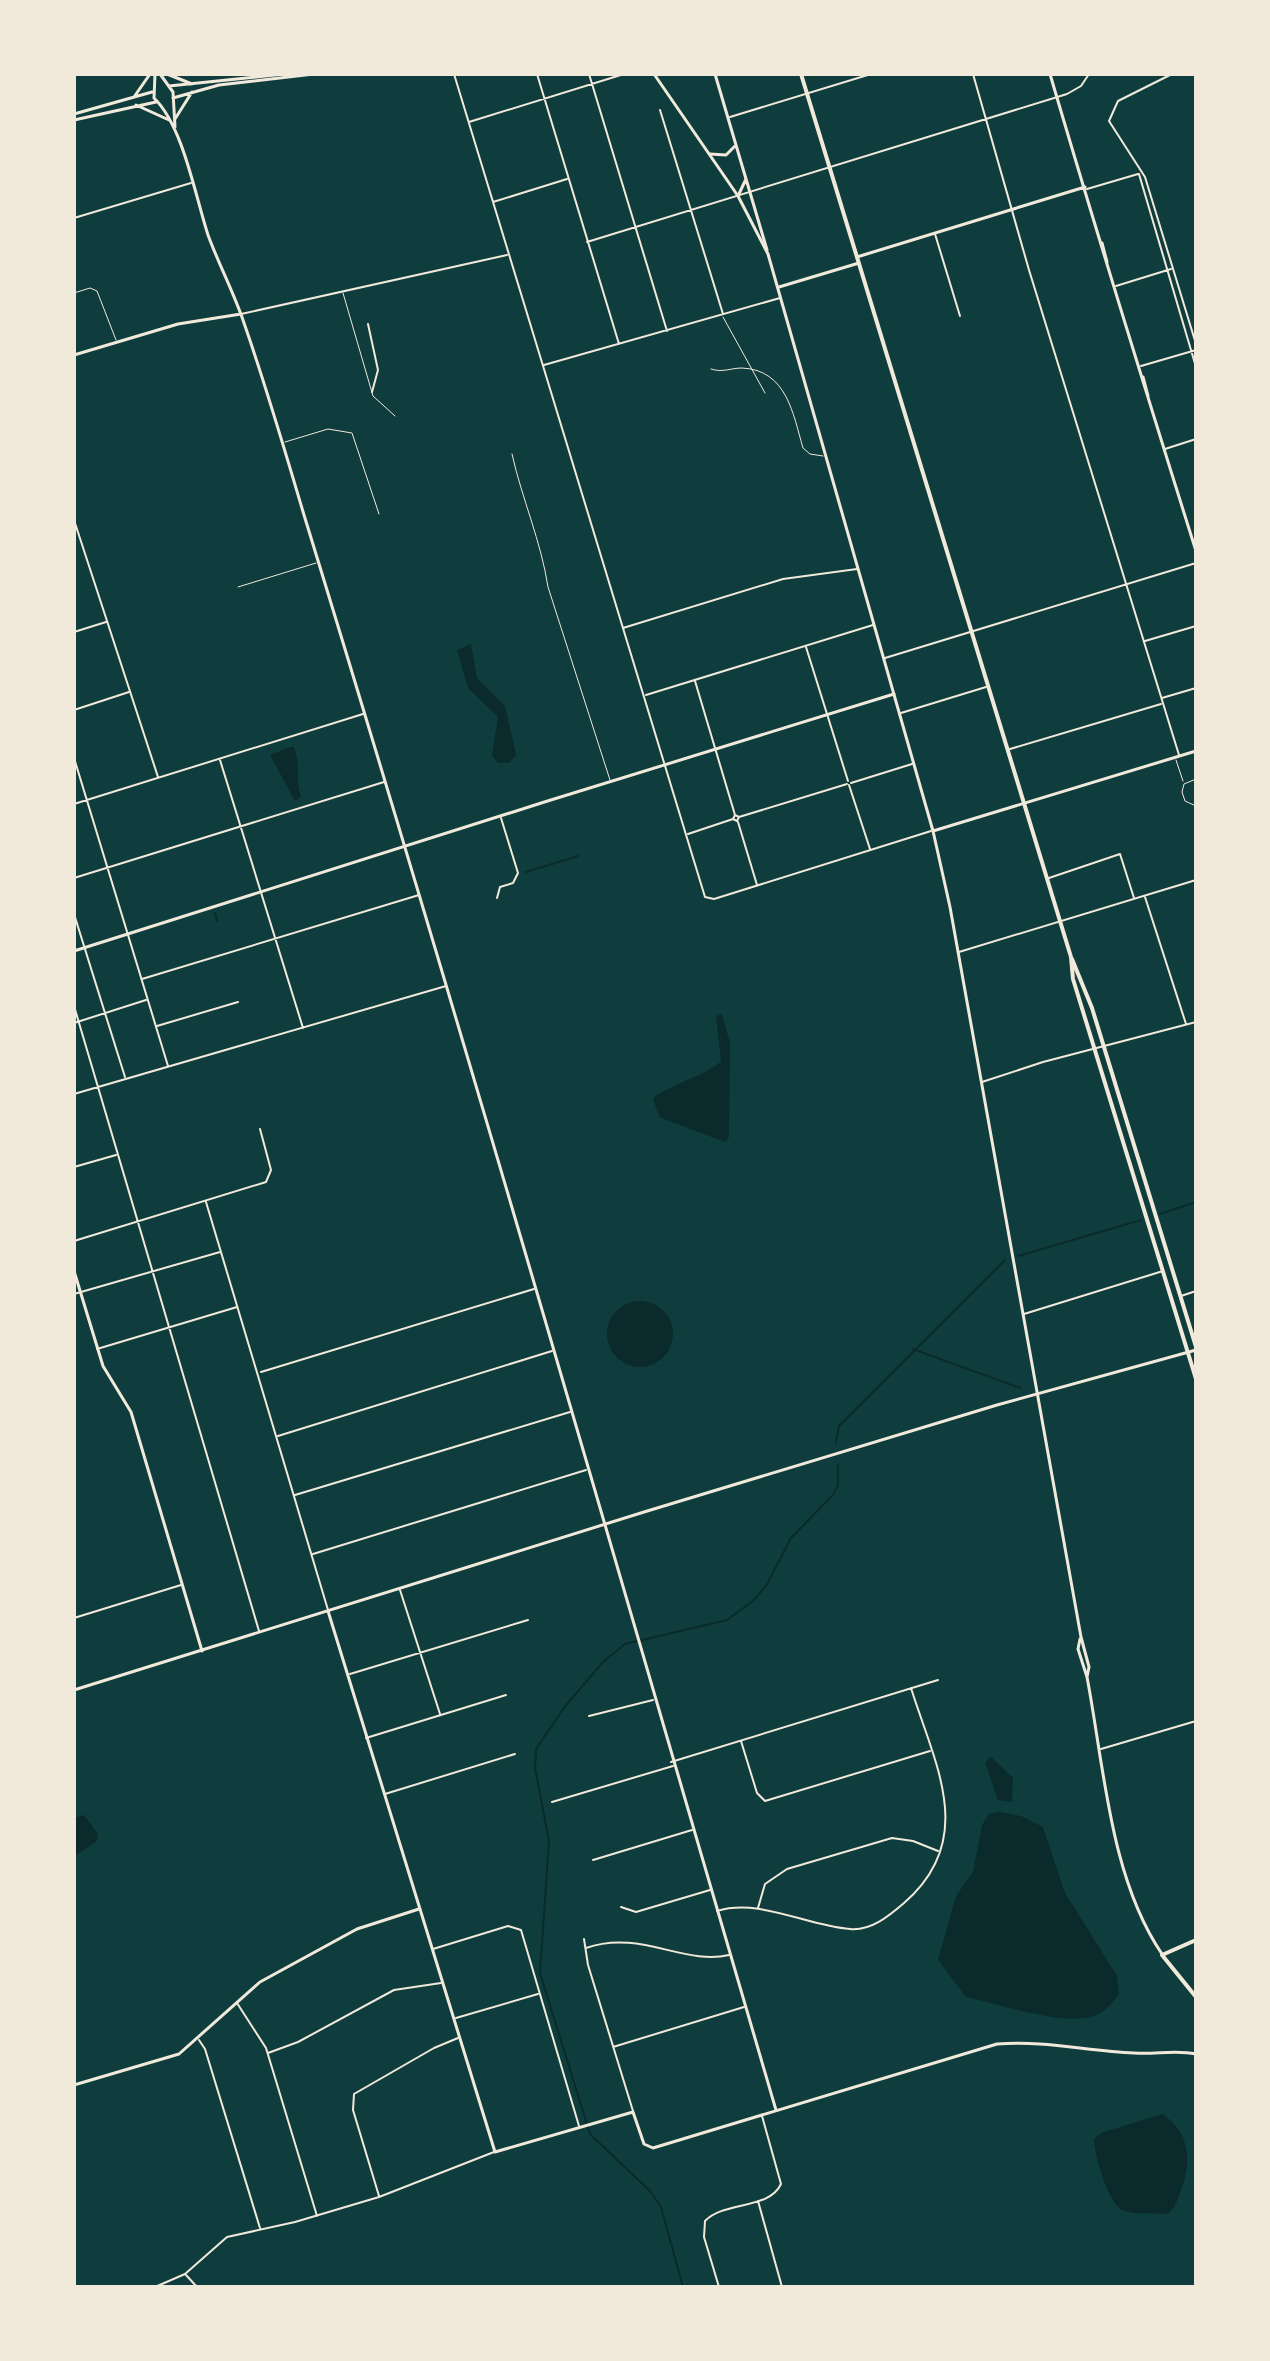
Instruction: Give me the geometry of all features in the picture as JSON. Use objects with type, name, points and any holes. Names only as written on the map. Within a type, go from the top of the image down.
[{"type":"main road","points":[[801,74],[1009,750],[1071,957],[1073,979],[1196,1379]]},
{"type":"main road","points":[[1071,957],[1082,976],[1196,1349]]},
{"type":"main road","points":[[1132,1171],[1141,1168]]},
{"type":"main road","points":[[1160,1262],[1171,1267]]},
{"type":"main road","points":[[1196,1940],[1162,1955],[1196,1997]]},
{"type":"street","points":[[155,74],[168,85],[173,98],[172,123]]},
{"type":"street","points":[[155,74],[154,97],[172,123],[191,183],[241,314],[406,847],[496,1145],[653,1700],[776,2110]]},
{"type":"street","points":[[130,99],[141,92],[155,74]]},
{"type":"street","points":[[167,74],[195,84]]},
{"type":"street","points":[[74,114],[168,85],[284,74]]},
{"type":"street","points":[[74,120],[128,105],[159,103],[198,89],[313,74]]},
{"type":"street","points":[[454,74],[707,898],[758,886],[1196,751]]},
{"type":"street","points":[[537,74],[619,344]]},
{"type":"street","points":[[589,74],[667,331]]},
{"type":"street","points":[[468,122],[624,74]]},
{"type":"street","points":[[654,74],[738,196],[768,254]]},
{"type":"street","points":[[715,74],[752,191],[933,831],[1089,1667],[1087,1677]]},
{"type":"street","points":[[729,118],[871,74]]},
{"type":"street","points":[[973,74],[1177,757]]},
{"type":"street","points":[[1050,74],[1196,551]]},
{"type":"street","points":[[587,242],[1057,97],[1081,86],[1089,74]]},
{"type":"street","points":[[1172,74],[1118,101],[1110,114],[1113,131],[1139,173],[1145,177],[1196,344]]},
{"type":"street","points":[[172,123],[185,99],[198,89]]},
{"type":"street","points":[[128,105],[145,107],[172,123]]},
{"type":"street","points":[[660,110],[723,314]]},
{"type":"street","points":[[710,154],[726,155],[737,144]]},
{"type":"street","points":[[779,287],[935,233],[1139,173]]},
{"type":"street","points":[[1139,173],[1138,179],[1196,367]]},
{"type":"street","points":[[738,196],[746,175]]},
{"type":"street","points":[[492,202],[568,179]]},
{"type":"street","points":[[74,218],[191,183]]},
{"type":"street","points":[[935,233],[960,316]]},
{"type":"street","points":[[74,355],[193,321],[241,314],[508,255]]},
{"type":"street","points":[[1115,286],[1173,268]]},
{"type":"street","points":[[542,366],[782,297]]},
{"type":"street","points":[[368,324],[378,370],[372,392]]},
{"type":"street","points":[[1139,367],[1196,350]]},
{"type":"street","points":[[1164,449],[1196,439]]},
{"type":"street","points":[[74,520],[158,777]]},
{"type":"street","points":[[74,543],[81,540]]},
{"type":"street","points":[[884,658],[1196,563]]},
{"type":"street","points":[[623,629],[783,579],[858,569]]},
{"type":"street","points":[[74,632],[107,621]]},
{"type":"street","points":[[644,696],[874,624]]},
{"type":"street","points":[[1144,642],[1196,626]]},
{"type":"street","points":[[806,646],[871,851]]},
{"type":"street","points":[[695,680],[758,886]]},
{"type":"street","points":[[900,714],[989,687]]},
{"type":"street","points":[[1161,699],[1196,688]]},
{"type":"street","points":[[74,710],[130,692]]},
{"type":"street","points":[[74,951],[610,780],[894,694]]},
{"type":"street","points":[[1009,750],[1163,704]]},
{"type":"street","points":[[74,804],[364,714]]},
{"type":"street","points":[[74,758],[168,1067]]},
{"type":"street","points":[[219,758],[304,1029]]},
{"type":"street","points":[[686,834],[913,764]]},
{"type":"street","points":[[74,878],[385,781]]},
{"type":"street","points":[[497,898],[500,887],[513,883],[518,873],[500,816]]},
{"type":"street","points":[[1047,878],[1120,854],[1134,899]]},
{"type":"street","points":[[958,952],[1196,880]]},
{"type":"street","points":[[141,979],[420,894]]},
{"type":"street","points":[[1145,896],[1186,1025]]},
{"type":"street","points":[[74,914],[125,1080]]},
{"type":"street","points":[[74,1094],[447,985]]},
{"type":"street","points":[[74,1023],[147,1000]]},
{"type":"street","points":[[156,1026],[238,1002]]},
{"type":"street","points":[[74,1006],[259,1633]]},
{"type":"street","points":[[981,1083],[1196,1022]]},
{"type":"street","points":[[74,1241],[258,1186],[271,1177],[260,1129]]},
{"type":"street","points":[[74,1167],[117,1154]]},
{"type":"street","points":[[206,1202],[313,1554],[346,1675],[495,2152]]},
{"type":"street","points":[[74,1294],[221,1251]]},
{"type":"street","points":[[74,1271],[103,1366],[131,1412],[202,1651]]},
{"type":"street","points":[[1023,1314],[1163,1271]]},
{"type":"street","points":[[258,1373],[535,1288]]},
{"type":"street","points":[[1180,1296],[1196,1291]]},
{"type":"street","points":[[97,1349],[238,1307]]},
{"type":"street","points":[[74,1690],[1037,1394],[1196,1349]]},
{"type":"street","points":[[277,1436],[552,1351]]},
{"type":"street","points":[[295,1495],[570,1412]]},
{"type":"street","points":[[313,1554],[587,1470]]},
{"type":"street","points":[[74,1618],[182,1585]]},
{"type":"street","points":[[400,1589],[440,1715]]},
{"type":"street","points":[[346,1675],[528,1620]]},
{"type":"street","points":[[1081,1637],[1078,1649],[1087,1677],[1126,1879],[1140,1916],[1162,1955]]},
{"type":"street","points":[[552,1802],[938,1680]]},
{"type":"street","points":[[716,1911],[736,1906],[843,1928],[871,1926],[917,1891],[939,1851],[947,1827],[948,1809],[911,1688]]},
{"type":"street","points":[[366,1738],[506,1695]]},
{"type":"street","points":[[589,1716],[653,1700]]},
{"type":"street","points":[[1101,1749],[1196,1721]]},
{"type":"street","points":[[741,1740],[760,1797],[774,1799],[931,1751]]},
{"type":"street","points":[[384,1794],[515,1754]]},
{"type":"street","points":[[593,1860],[692,1830]]},
{"type":"street","points":[[758,1910],[765,1884],[787,1869],[892,1838],[913,1841],[939,1851]]},
{"type":"street","points":[[621,1907],[636,1912],[710,1890]]},
{"type":"street","points":[[74,2085],[179,2054],[199,2040],[260,1982],[338,1938],[419,1909]]},
{"type":"street","points":[[432,1949],[516,1927],[524,1936],[582,2127]]},
{"type":"street","points":[[584,1939],[613,2047],[633,2112],[648,2147],[997,2044],[1048,2042],[1129,2053],[1175,2050],[1196,2054]]},
{"type":"street","points":[[584,1948],[602,1943],[639,1942],[711,1958],[730,1955]]},
{"type":"street","points":[[267,2054],[298,2042],[394,1990],[442,1982]]},
{"type":"street","points":[[454,2019],[539,1993]]},
{"type":"street","points":[[236,2002],[267,2054],[317,2216]]},
{"type":"street","points":[[613,2047],[745,2007]]},
{"type":"street","points":[[379,2197],[352,2106],[354,2094],[434,2048],[459,2038]]},
{"type":"street","points":[[199,2040],[205,2049],[261,2229]]},
{"type":"street","points":[[155,2287],[185,2274],[227,2237],[317,2216],[379,2197],[495,2152],[633,2112]]},
{"type":"street","points":[[719,2287],[704,2237],[705,2221],[716,2212],[773,2194],[781,2183],[762,2114]]},
{"type":"street","points":[[757,2200],[782,2287]]},
{"type":"street","points":[[185,2274],[197,2287]]},
{"type":"lane","points":[[74,293],[90,288],[97,291],[117,342]]},
{"type":"lane","points":[[343,292],[372,392],[378,404],[395,416]]},
{"type":"lane","points":[[723,314],[728,330],[756,371],[765,393]]},
{"type":"lane","points":[[711,369],[768,374],[783,389],[806,452],[818,457],[826,455]]},
{"type":"lane","points":[[282,443],[328,429],[352,433],[379,514]]},
{"type":"lane","points":[[512,454],[521,496],[535,525],[548,587],[610,780]]},
{"type":"lane","points":[[238,587],[319,562]]},
{"type":"lane","points":[[1177,757],[1184,784],[1182,797],[1188,804],[1196,806]]},
{"type":"lane","points":[[1184,784],[1196,779]]},
{"type":"water","points":[[471,644],[477,678],[505,706],[516,755],[509,763],[498,763],[492,756],[498,717],[468,688],[457,650]]},
{"type":"water","points":[[294,747],[296,753],[301,797],[295,801],[270,755]]},
{"type":"water","points":[[722,1014],[730,1043],[729,1137],[725,1142],[659,1117],[653,1098],[721,1061],[716,1016]]},
{"type":"water","points":[[633,1301],[647,1301],[659,1306],[668,1315],[673,1334],[671,1347],[664,1358],[647,1367],[633,1367],[621,1362],[612,1353],[607,1341],[607,1327],[612,1315],[621,1306]]},
{"type":"water","points":[[991,1757],[1013,1778],[1012,1802],[998,1800],[985,1762]]},
{"type":"water","points":[[998,1812],[1021,1816],[1043,1827],[1065,1893],[1117,1976],[1119,1994],[1100,2014],[1078,2019],[1063,2018],[966,1997],[938,1960],[956,1896],[973,1872],[982,1825],[989,1814]]},
{"type":"water","points":[[84,1815],[98,1834],[96,1842],[74,1856],[74,1818]]},
{"type":"water","points":[[1162,2114],[1184,2139],[1187,2160],[1184,2182],[1172,2210],[1167,2214],[1127,2212],[1117,2206],[1107,2188],[1094,2139],[1101,2133]]},
{"type":"waterway","points":[[526,872],[578,856]]},
{"type":"waterway","points":[[215,913],[217,921]]},
{"type":"waterway","points":[[1160,1214],[1196,1202]]},
{"type":"waterway","points":[[1018,1256],[1141,1220]]},
{"type":"waterway","points":[[836,1443],[839,1426],[1005,1260]]},
{"type":"waterway","points":[[913,1349],[1020,1388]]},
{"type":"waterway","points":[[683,2287],[661,2207],[650,2191],[590,2134],[540,1973],[549,1841],[535,1768],[536,1749],[566,1705],[604,1661],[625,1644],[727,1620],[753,1601],[766,1586],[791,1538],[833,1495],[838,1485],[838,1465]]}]
